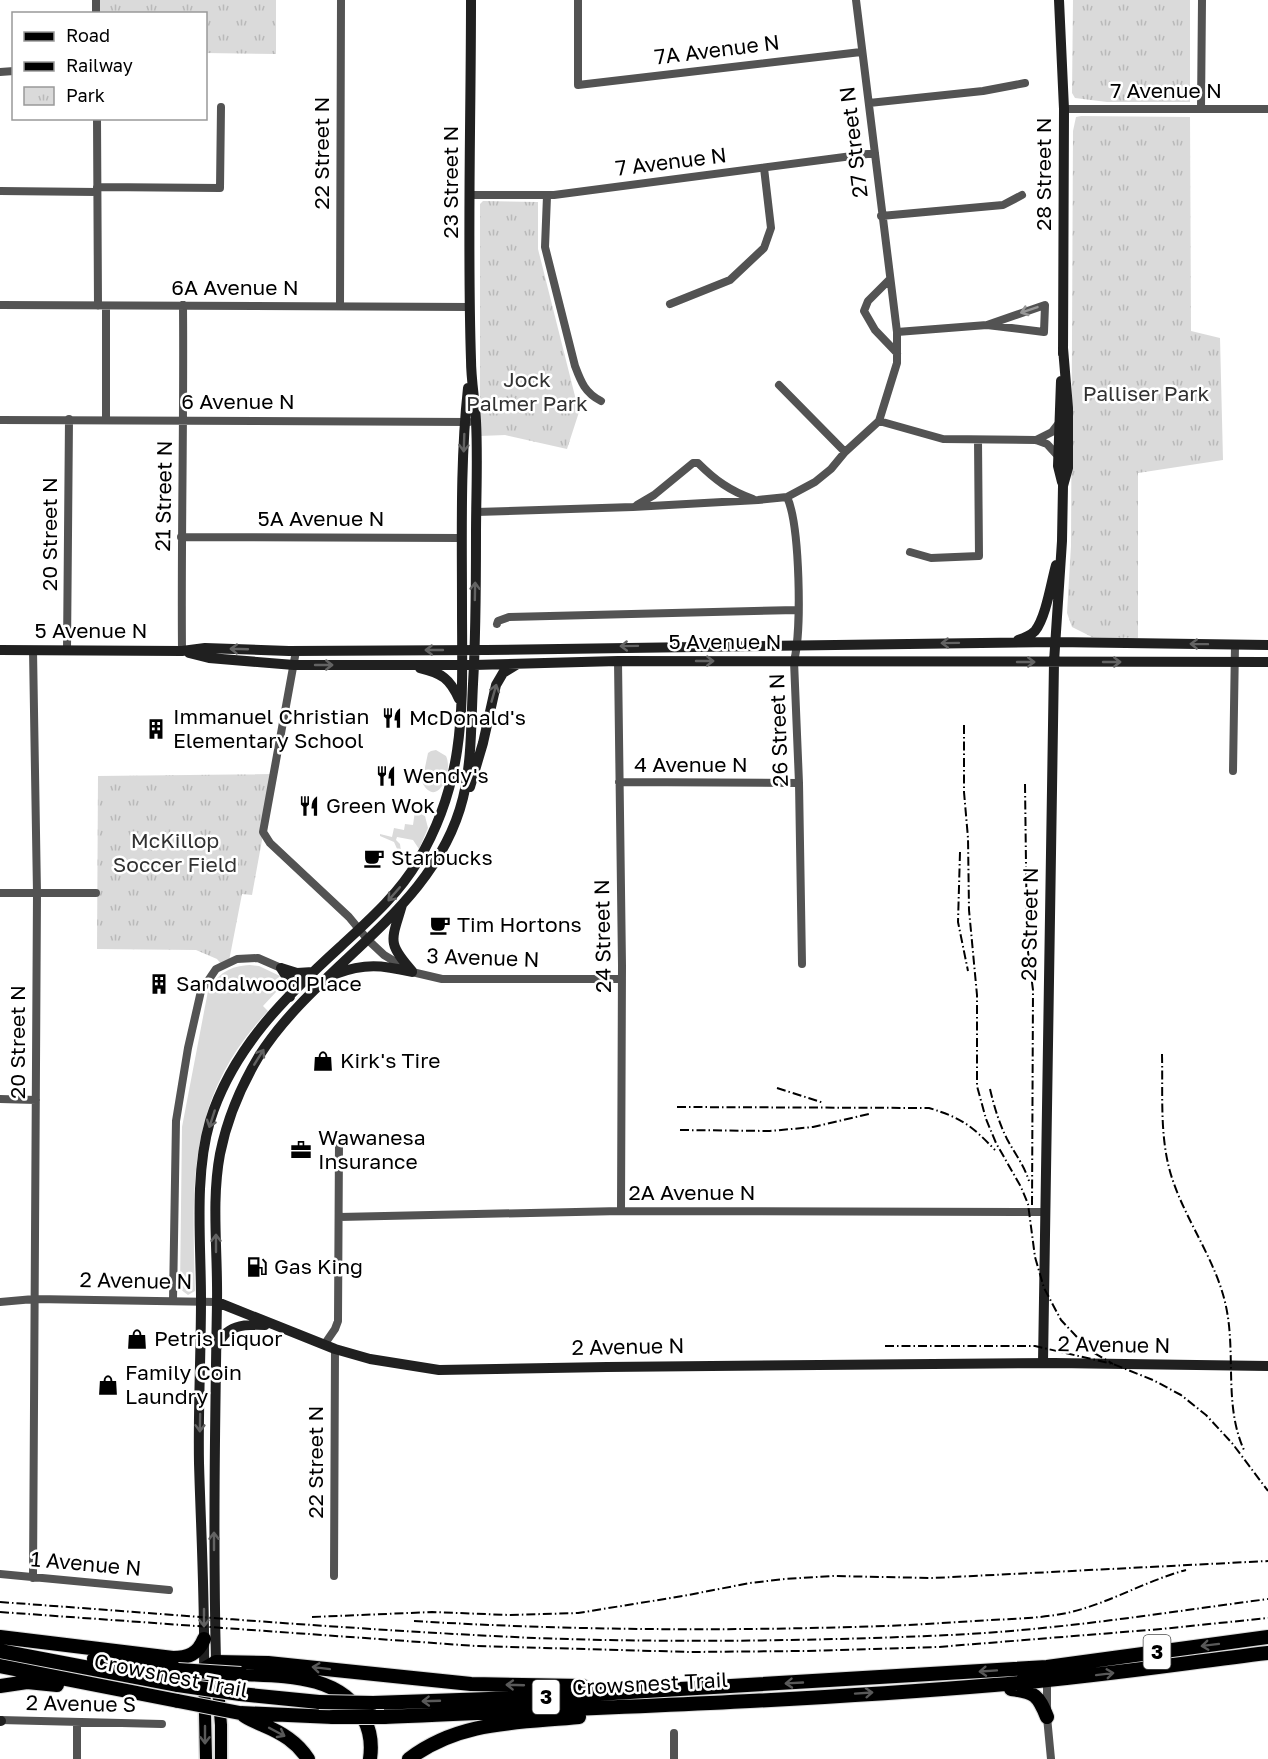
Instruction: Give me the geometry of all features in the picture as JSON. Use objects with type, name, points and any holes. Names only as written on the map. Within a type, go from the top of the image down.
[{"type":"highway","points":[[0,1637],[173,1658],[186,1657],[195,1653],[200,1649],[204,1639]]},
{"type":"highway","name":"Crowsnest Trail","points":[[0,1666],[240,1713],[384,1718],[992,1686],[1047,1674],[1268,1637]]},
{"type":"highway","points":[[0,1649],[178,1670],[284,1676],[316,1682],[332,1687],[352,1702],[368,1727],[371,1742],[370,1759]]},
{"type":"highway","name":"Crowsnest Trail","points":[[0,1649],[178,1685],[240,1694],[319,1702],[373,1703],[546,1697],[720,1686],[1047,1674],[1268,1653]]},
{"type":"highway","points":[[204,1670],[216,1662],[304,1666],[471,1684],[720,1686]]},
{"type":"highway","points":[[0,1686],[16,1683],[41,1683],[172,1700]]},
{"type":"highway","points":[[992,1686],[1032,1693],[1040,1701],[1047,1717]]},
{"type":"highway","points":[[410,1759],[437,1740],[477,1727],[722,1702]]},
{"type":"highway","points":[[240,1713],[249,1720],[286,1736],[308,1759]]},
{"type":"main road","name":"23 Street N","points":[[204,1670],[199,1460],[202,1170],[211,1119],[231,1071],[255,1034],[313,972],[390,899],[404,882],[434,831],[455,766],[461,704],[461,538],[470,422],[471,0]]},
{"type":"main road","name":"28 Street N","points":[[1059,0],[1064,109],[1063,348],[1058,466],[1063,486]]},
{"type":"main road","name":"28 Street N","points":[[1043,1364],[1054,662],[1062,541],[1063,486],[1068,468],[1068,408],[1063,348]]},
{"type":"main road","name":"23 Street N","points":[[460,809],[469,760],[474,665],[476,512],[470,422]]},
{"type":"main road","points":[[1009,643],[1029,636],[1036,630],[1062,541]]},
{"type":"main road","name":"5 Avenue N","points":[[0,650],[182,651],[205,648],[296,651],[462,650],[1056,642],[1268,645]]},
{"type":"main road","name":"5 Avenue N","points":[[182,651],[209,658],[294,665],[474,665],[618,661],[1268,662]]},
{"type":"main road","points":[[221,1759],[216,1662],[215,1353],[216,1191],[219,1158],[230,1118],[245,1080],[266,1045],[310,994],[368,940],[403,903],[432,866],[469,792],[496,685],[503,673],[520,664]]},
{"type":"main road","points":[[405,665],[442,676],[450,681],[461,704]]},
{"type":"main road","points":[[403,903],[392,939],[400,958],[412,972]]},
{"type":"main road","points":[[329,976],[350,968],[371,965],[385,965],[412,972]]},
{"type":"main road","points":[[281,968],[297,973],[313,972]]},
{"type":"main road","points":[[281,968],[288,978],[290,997]]},
{"type":"main road","name":"2 Avenue N","points":[[217,1302],[329,1347],[370,1359],[439,1370],[1043,1364],[1268,1366]]},
{"type":"main road","points":[[215,1353],[223,1335],[236,1326],[275,1325]]},
{"type":"main road","points":[[204,1670],[206,1759]]},
{"type":"street","name":"22 Street N","points":[[340,306],[341,0]]},
{"type":"street","name":"7A Avenue N","points":[[578,0],[578,85],[861,52]]},
{"type":"street","name":"27 Street N","points":[[856,0],[897,333],[897,363],[879,422]]},
{"type":"street","points":[[1201,109],[1202,0]]},
{"type":"street","points":[[869,103],[983,91],[1025,83]]},
{"type":"street","points":[[0,191],[220,188],[221,107]]},
{"type":"street","name":"7 Avenue N","points":[[1064,109],[1268,109]]},
{"type":"street","points":[[97,120],[97,189],[106,419]]},
{"type":"street","name":"7 Avenue N","points":[[471,195],[547,196],[875,153]]},
{"type":"street","points":[[670,304],[730,280],[764,248],[771,228],[764,168]]},
{"type":"street","points":[[882,216],[1003,205],[1022,195]]},
{"type":"street","points":[[547,196],[545,247],[575,366],[586,391],[601,401]]},
{"type":"street","points":[[890,279],[868,302],[864,311],[875,330],[897,353]]},
{"type":"street","name":"6A Avenue N","points":[[0,305],[470,307]]},
{"type":"street","name":"21 Street N","points":[[182,651],[183,305]]},
{"type":"street","points":[[897,333],[987,325],[1044,332],[1044,305],[987,325]]},
{"type":"street","points":[[779,385],[845,452]]},
{"type":"street","name":"6 Avenue N","points":[[0,420],[69,418],[470,422]]},
{"type":"street","name":"20 Street N","points":[[67,650],[69,418]]},
{"type":"street","points":[[476,512],[633,507],[787,497],[815,482],[839,462],[845,452],[879,422],[942,439],[1036,440],[1047,444],[1059,456]]},
{"type":"street","points":[[1036,440],[1052,432],[1059,423]]},
{"type":"street","points":[[910,552],[931,558],[979,556],[978,440]]},
{"type":"street","points":[[633,507],[654,495],[693,463],[698,464],[734,493],[758,500]]},
{"type":"street","name":"26 Street N","points":[[787,497],[793,514],[797,610],[798,645],[794,661],[802,964]]},
{"type":"street","name":"5A Avenue N","points":[[181,537],[461,538]]},
{"type":"street","name":"5 Avenue N","points":[[497,624],[498,621],[509,617],[797,610]]},
{"type":"street","points":[[1233,771],[1235,645]]},
{"type":"street","name":"20 Street N","points":[[33,650],[37,893],[33,1578]]},
{"type":"street","points":[[294,665],[296,651]]},
{"type":"street","name":"24 Street N","points":[[618,661],[622,979],[621,1211]]},
{"type":"street","name":"3 Avenue N","points":[[294,665],[263,832],[270,843],[349,917],[368,940],[394,963],[412,972],[442,979],[622,979]]},
{"type":"street","name":"4 Avenue N","points":[[619,783],[799,783]]},
{"type":"street","points":[[0,892],[96,893]]},
{"type":"street","points":[[173,1300],[176,1121],[188,1048],[201,991],[216,969],[237,959],[258,958],[281,968]]},
{"type":"street","points":[[0,1099],[36,1100]]},
{"type":"street","name":"22 Street N","points":[[334,1576],[329,1347],[338,1321],[339,1142]]},
{"type":"street","name":"2A Avenue N","points":[[339,1217],[621,1211],[1046,1212]]},
{"type":"street","name":"2 Avenue N","points":[[0,1302],[34,1299],[217,1302]]},
{"type":"street","name":"1 Avenue N","points":[[0,1574],[169,1590]]},
{"type":"street","points":[[1047,1674],[1047,1717],[1051,1759]]},
{"type":"street","name":"2 Avenue S","points":[[0,1721],[162,1724]]},
{"type":"street","points":[[76,1722],[77,1759]]},
{"type":"street","points":[[674,1733],[674,1759]]},
{"type":"green space","points":[[96,0],[276,0],[276,54],[207,53],[207,12],[96,12]]},
{"type":"green space","points":[[1073,0],[1190,0],[1190,102],[1107,102],[1075,98],[1072,93]]},
{"type":"green space","name":"Palliser Park","points":[[1076,117],[1190,117],[1191,331],[1220,338],[1223,460],[1138,473],[1138,638],[1092,637],[1072,627],[1067,613],[1071,546],[1073,131]]},
{"type":"green space","name":"Jock Palmer Park","points":[[483,201],[538,202],[538,249],[579,412],[567,449],[505,435],[480,436],[480,204]]},
{"type":"green space","points":[[436,750],[446,756],[448,771],[442,786],[438,791],[433,792],[427,790],[422,782],[428,753]]},
{"type":"green space","name":"McKillop Soccer Field","points":[[274,774],[252,895],[242,894],[229,961],[222,965],[217,959],[196,950],[97,949],[98,776]]},
{"type":"green space","points":[[415,811],[425,816],[428,828],[419,849],[413,840],[397,837],[401,851],[398,851],[394,842],[380,834],[392,837],[394,828],[404,830],[405,824],[413,825]]},
{"type":"green space","points":[[259,966],[280,976],[277,979],[279,985],[276,992],[263,1006],[268,1011],[241,1043],[222,1076],[209,1108],[200,1142],[195,1177],[195,1291],[188,1295],[180,1289],[182,1127],[208,991],[220,975],[236,967]]},
{"type":"railway","points":[[964,725],[964,792],[968,838],[969,910],[977,995],[977,1086],[986,1119],[996,1143],[1028,1204],[1035,1257],[1044,1288],[1061,1320],[1089,1350],[1113,1364]]},
{"type":"railway","points":[[1025,784],[1027,944],[1033,990],[1032,1208]]},
{"type":"railway","points":[[960,852],[958,922],[968,971]]},
{"type":"railway","points":[[1162,1054],[1163,1119],[1169,1166],[1179,1196],[1215,1271],[1225,1302],[1230,1339],[1234,1414],[1244,1450]]},
{"type":"railway","points":[[777,1088],[824,1103]]},
{"type":"railway","points":[[990,1089],[1007,1139],[1029,1181]]},
{"type":"railway","points":[[677,1107],[929,1108],[950,1115],[966,1124],[995,1150]]},
{"type":"railway","points":[[680,1130],[770,1131],[813,1127],[869,1114]]},
{"type":"railway","points":[[885,1346],[1035,1346],[1113,1364],[1153,1380],[1181,1395],[1206,1415],[1232,1443],[1268,1491]]},
{"type":"railway","points":[[312,1617],[432,1612],[509,1615],[578,1613],[785,1579],[833,1576],[933,1578],[1268,1561]]},
{"type":"railway","points":[[414,1621],[579,1628],[689,1629],[871,1627],[1019,1619],[1058,1615],[1082,1609],[1186,1570]]},
{"type":"railway","points":[[0,1602],[468,1635],[587,1640],[743,1641],[991,1633],[1268,1599]]},
{"type":"railway","points":[[0,1612],[476,1646],[691,1652],[938,1647],[1268,1618]]},
{"type":"place","name":"McDonald's","points":[[392,718]]},
{"type":"place","name":"Immanuel Christian Elementary School","points":[[156,729]]},
{"type":"place","name":"Wendy's","points":[[386,776]]},
{"type":"place","name":"Green Wok","points":[[309,806]]},
{"type":"place","name":"Starbucks","points":[[374,858]]},
{"type":"place","name":"Tim Hortons","points":[[440,925]]},
{"type":"place","name":"Sandalwood Place","points":[[159,984]]},
{"type":"place","name":"Kirk's Tire","points":[[323,1061]]},
{"type":"place","name":"Wawanesa Insurance","points":[[301,1150]]},
{"type":"place","name":"Gas King","points":[[257,1267]]},
{"type":"place","name":"Petris Liquor","points":[[137,1339]]},
{"type":"place","name":"Family Coin Laundry","points":[[108,1385]]}]
